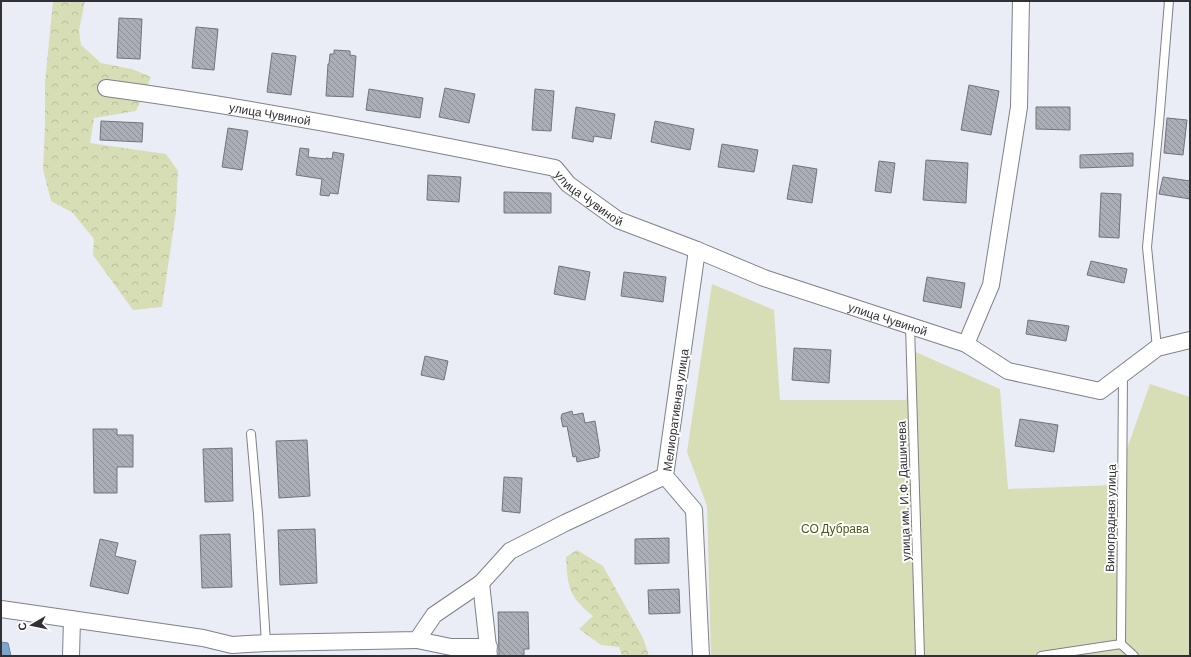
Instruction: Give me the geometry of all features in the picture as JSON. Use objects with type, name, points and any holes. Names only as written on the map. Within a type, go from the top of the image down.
[{"type":"street","points":[[966,344],[991,285],[1019,107],[1021,1]]},
{"type":"street","name":"улица Чувиной","points":[[106,88],[183,98],[390,134],[555,168],[568,184],[618,220],[697,250],[764,278],[966,344],[1008,371],[1100,391],[1157,348],[1190,340]]},
{"type":"street","name":"Мелиоративная улица","points":[[697,250],[665,476],[694,510],[701,656]]},
{"type":"street","points":[[417,640],[434,615],[481,583],[510,551],[565,523],[665,476]]},
{"type":"street","points":[[1,609],[203,638],[233,650],[266,643],[417,640],[451,648],[489,652],[481,583]]},
{"type":"street","points":[[71,656],[72,619]]},
{"type":"lane","points":[[1157,348],[1147,247],[1169,1]]},
{"type":"lane","name":"улица им. И.Ф. Дашичева","points":[[910,326],[920,656]]},
{"type":"lane","name":"Виноградная улица","points":[[1121,644],[1123,373]]},
{"type":"lane","points":[[250,434],[258,514],[266,643]]},
{"type":"lane","points":[[1041,656],[1121,644],[1134,656]]},
{"type":"green space","points":[[53,1],[85,1],[79,30],[81,45],[101,63],[132,69],[151,77],[136,111],[94,118],[90,143],[166,154],[178,171],[176,212],[162,307],[133,310],[93,255],[94,239],[73,213],[51,201],[43,169],[45,83]]},
{"type":"green space","name":"СО Дубрава","points":[[712,284],[774,310],[780,400],[906,400],[911,350],[1000,389],[1008,489],[1114,485],[1150,384],[1190,397],[1190,656],[711,656],[707,506],[687,452]]},
{"type":"green space","points":[[577,550],[603,566],[643,638],[649,656],[622,656],[619,647],[601,645],[579,629],[593,616],[582,607],[575,598],[568,582],[566,557]]},
{"type":"water","points":[[1,642],[8,643],[11,656],[1,656]]},
{"type":"building","points":[[119,18],[142,19],[140,59],[117,58]]},
{"type":"building","points":[[196,27],[218,29],[214,70],[192,68]]},
{"type":"building","points":[[334,50],[350,51],[350,55],[356,56],[353,97],[326,96],[328,64],[330,54],[334,54]]},
{"type":"building","points":[[272,53],[296,56],[291,95],[267,92]]},
{"type":"building","points":[[969,85],[999,91],[991,135],[961,130]]},
{"type":"building","points":[[445,88],[475,94],[469,123],[439,117]]},
{"type":"building","points":[[369,89],[423,98],[420,118],[366,110]]},
{"type":"building","points":[[535,89],[554,91],[551,131],[532,130]]},
{"type":"building","points":[[576,107],[615,114],[611,139],[594,136],[593,142],[572,138]]},
{"type":"building","points":[[1036,107],[1070,107],[1070,130],[1036,129]]},
{"type":"building","points":[[1167,118],[1187,120],[1183,155],[1164,153]]},
{"type":"building","points":[[101,121],[143,123],[142,142],[100,140]]},
{"type":"building","points":[[655,121],[694,129],[690,150],[651,142]]},
{"type":"building","points":[[228,128],[248,131],[242,170],[222,167]]},
{"type":"building","points":[[722,144],[758,150],[754,172],[718,167]]},
{"type":"building","points":[[300,148],[309,149],[308,157],[332,159],[333,152],[344,154],[338,194],[330,193],[329,196],[320,195],[322,179],[296,175]]},
{"type":"building","points":[[1133,153],[1133,166],[1080,168],[1080,155]]},
{"type":"building","points":[[926,160],[968,163],[966,203],[923,200]]},
{"type":"building","points":[[879,161],[895,163],[891,193],[875,191]]},
{"type":"building","points":[[793,165],[817,169],[812,203],[787,199]]},
{"type":"building","points":[[428,175],[461,177],[459,202],[427,200]]},
{"type":"building","points":[[1163,177],[1190,181],[1190,199],[1159,194]]},
{"type":"building","points":[[504,192],[551,193],[551,213],[504,213]]},
{"type":"building","points":[[1101,193],[1121,194],[1119,238],[1099,237]]},
{"type":"building","points":[[1091,261],[1127,269],[1124,283],[1087,275]]},
{"type":"building","points":[[559,266],[590,272],[585,300],[554,294]]},
{"type":"building","points":[[624,272],[666,277],[663,302],[621,296]]},
{"type":"building","points":[[927,277],[965,283],[961,308],[923,301]]},
{"type":"building","points":[[1028,320],[1069,326],[1066,341],[1026,334]]},
{"type":"building","points":[[794,348],[831,350],[829,383],[792,380]]},
{"type":"building","points":[[425,356],[448,361],[444,380],[421,375]]},
{"type":"building","points":[[572,411],[573,415],[583,413],[585,423],[595,421],[600,451],[599,457],[577,462],[576,456],[573,457],[567,426],[563,427],[561,418],[562,414]]},
{"type":"building","points":[[1020,419],[1058,425],[1054,452],[1015,446]]},
{"type":"building","points":[[93,429],[117,429],[117,435],[133,435],[133,467],[117,467],[117,493],[94,493]]},
{"type":"building","points":[[307,440],[310,496],[279,498],[276,441]]},
{"type":"building","points":[[232,448],[233,501],[205,502],[203,449]]},
{"type":"building","points":[[504,477],[522,478],[520,513],[502,511]]},
{"type":"building","points":[[315,529],[317,583],[280,585],[278,530]]},
{"type":"building","points":[[230,534],[232,587],[202,588],[200,535]]},
{"type":"building","points":[[669,538],[669,563],[635,564],[635,539]]},
{"type":"building","points":[[100,539],[118,543],[115,556],[136,561],[128,594],[90,586]]},
{"type":"building","points":[[679,589],[680,613],[649,614],[648,590]]},
{"type":"building","points":[[498,612],[528,612],[529,649],[524,649],[524,656],[499,656]]}]
